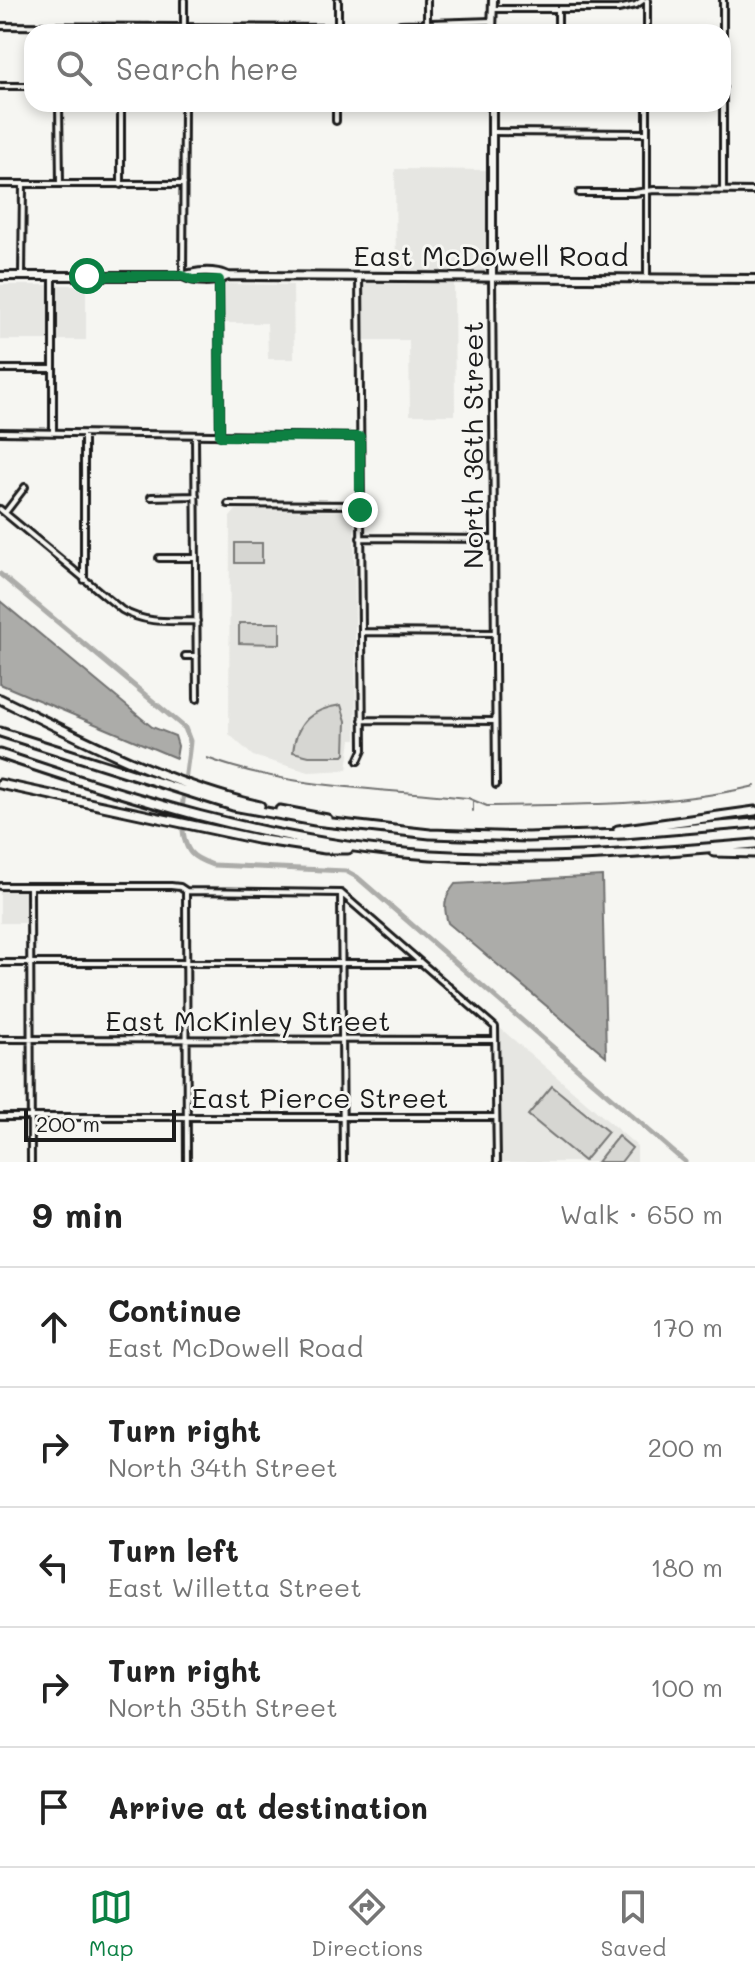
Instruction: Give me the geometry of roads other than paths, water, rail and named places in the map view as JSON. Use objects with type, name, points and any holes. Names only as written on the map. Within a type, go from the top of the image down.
[{"type":"highway","points":[[0,699],[210,795]]},
{"type":"highway","points":[[0,732],[152,782],[352,826],[469,836],[584,836],[755,823]]},
{"type":"highway","points":[[0,754],[147,803],[208,819],[273,834],[366,849],[440,856],[515,858],[590,857],[755,844]]},
{"type":"highway","points":[[0,784],[146,816],[325,849],[366,849]]},
{"type":"highway","points":[[584,836],[755,811]]},
{"type":"highway","points":[[684,850],[755,853]]},
{"type":"main road","points":[[492,21],[493,0]]},
{"type":"main road","name":"North 36th Street","points":[[492,112],[492,278]]},
{"type":"main road","points":[[0,276],[183,276],[192,280],[219,276]]},
{"type":"main road","name":"East McDowell Road","points":[[219,276],[755,279]]},
{"type":"street","points":[[184,0],[184,24]]},
{"type":"street","points":[[338,0],[338,24]]},
{"type":"street","points":[[427,0],[427,23]]},
{"type":"street","points":[[493,9],[626,9],[645,0],[646,24]]},
{"type":"street","points":[[723,0],[723,24]]},
{"type":"street","points":[[558,9],[558,24]]},
{"type":"street","points":[[400,24],[492,21]]},
{"type":"street","points":[[0,26],[24,27]]},
{"type":"street","points":[[0,86],[24,86]]},
{"type":"street","points":[[59,112],[60,184]]},
{"type":"street","points":[[121,112],[121,185]]},
{"type":"street","points":[[183,276],[184,112]]},
{"type":"street","points":[[336,112],[336,121]]},
{"type":"street","points":[[647,112],[647,278]]},
{"type":"street","points":[[723,112],[723,191]]},
{"type":"street","points":[[492,132],[646,133]]},
{"type":"street","points":[[0,184],[184,184]]},
{"type":"street","points":[[22,276],[23,185]]},
{"type":"street","points":[[579,193],[755,191]]},
{"type":"street","points":[[53,276],[53,433]]},
{"type":"street","points":[[219,276],[220,436]]},
{"type":"street","points":[[358,761],[363,750],[359,277]]},
{"type":"street","name":"North 36th Street","points":[[492,278],[496,785]]},
{"type":"street","points":[[0,369],[53,369]]},
{"type":"street","points":[[0,432],[360,437]]},
{"type":"street","points":[[84,433],[84,580]]},
{"type":"street","points":[[195,436],[197,699]]},
{"type":"street","points":[[25,487],[2,511],[122,610],[141,620],[197,621]]},
{"type":"street","points":[[151,497],[196,496]]},
{"type":"street","points":[[228,504],[360,505]]},
{"type":"street","points":[[360,538],[494,539]]},
{"type":"street","points":[[159,558],[196,558]]},
{"type":"street","points":[[362,632],[495,633]]},
{"type":"street","points":[[185,656],[197,656]]},
{"type":"street","points":[[362,720],[495,721]]},
{"type":"street","points":[[0,886],[171,886],[186,891],[341,893],[495,1027],[497,1162]]},
{"type":"street","points":[[30,886],[31,1162]]},
{"type":"street","points":[[186,891],[187,1162]]},
{"type":"street","points":[[341,893],[343,1162]]},
{"type":"street","points":[[0,963],[421,963]]},
{"type":"street","name":"East McKinley Street","points":[[0,1039],[495,1040]]},
{"type":"street","name":"East Pierce Street","points":[[0,1117],[496,1117]]},
{"type":"waterway","points":[[0,574],[185,728],[190,741],[182,816],[186,843],[193,855],[213,865],[346,871],[357,877],[685,1162]]},
{"type":"waterway","points":[[207,758],[303,782],[468,798],[487,806],[655,801],[755,786]]},
{"type":"waterway","points":[[473,801],[473,811]]}]
